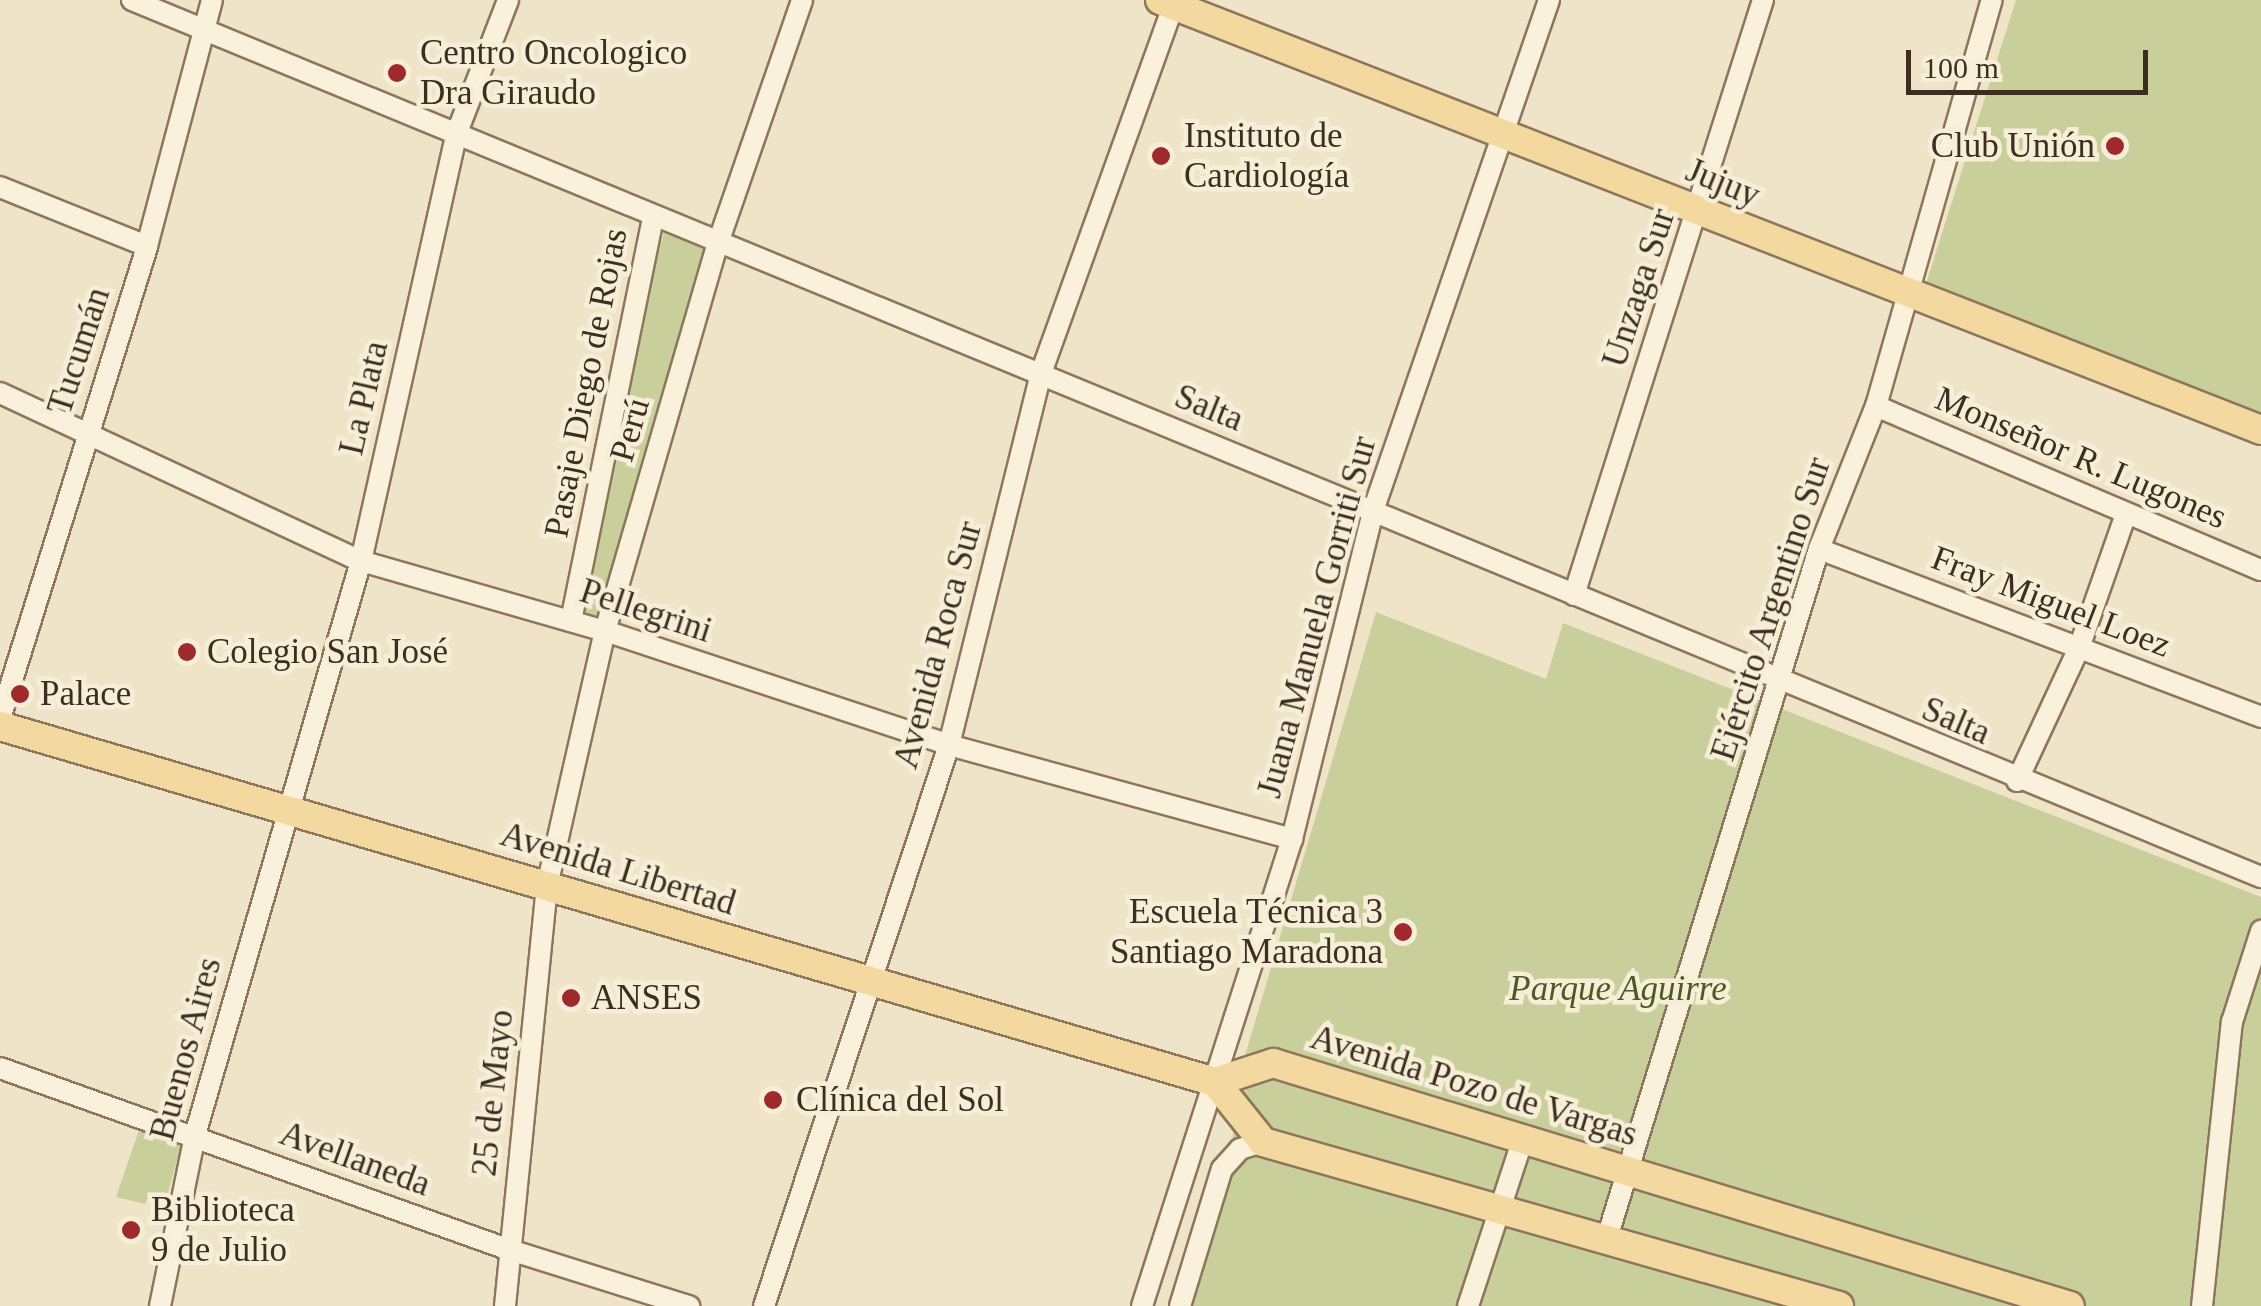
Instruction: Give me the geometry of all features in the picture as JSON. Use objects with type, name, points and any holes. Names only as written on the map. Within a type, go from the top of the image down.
[{"type":"main road","name":"Jujuy","points":[[1169,2],[1904,294],[2261,430]]},
{"type":"main road","name":"Avenida Libertad","points":[[0,726],[1215,1082]]},
{"type":"main road","name":"Avenida Pozo de Vargas","points":[[1215,1082],[1273,1064],[2070,1306]]},
{"type":"main road","points":[[1215,1082],[1263,1142],[1838,1306]]},
{"type":"street","name":"Salta","points":[[132,0],[1040,376],[1374,508],[2017,781],[2261,877]]},
{"type":"street","name":"Tucumán","points":[[0,719],[147,246],[212,0]]},
{"type":"street","name":"La Plata","points":[[285,812],[361,561],[456,136],[508,0]]},
{"type":"street","name":"Perú","points":[[547,886],[606,631],[718,244],[802,0]]},
{"type":"street","name":"Juana Manuela Gorriti Sur","points":[[1142,1306],[1292,839],[1374,508],[1549,0]]},
{"type":"street","name":"Unzaga Sur","points":[[1574,595],[1763,0]]},
{"type":"street","name":"Ejército Argentino Sur","points":[[1607,1238],[1819,549],[1876,406],[1904,294],[1992,0]]},
{"type":"street","name":"Avenida Roca Sur","points":[[764,1306],[949,744],[1040,376],[1169,2]]},
{"type":"street","points":[[0,187],[147,246]]},
{"type":"street","name":"Pasaje Diego de Rojas","points":[[571,621],[653,217]]},
{"type":"street","name":"Pellegrini","points":[[0,393],[361,561],[606,631],[949,744],[1292,839]]},
{"type":"street","name":"Monseñor R. Lugones","points":[[1876,406],[2261,570]]},
{"type":"street","points":[[2017,781],[2079,648],[2126,514]]},
{"type":"street","name":"Fray Miguel Loez","points":[[1819,549],[2261,717]]},
{"type":"street","name":"Buenos Aires","points":[[160,1306],[195,1135],[285,812]]},
{"type":"street","name":"25 de Mayo","points":[[505,1306],[547,886]]},
{"type":"street","points":[[2202,1306],[2232,1022],[2261,931]]},
{"type":"street","name":"Avellaneda","points":[[0,1068],[510,1250],[689,1306]]},
{"type":"street","points":[[1468,1306],[1523,1139]]},
{"type":"street","points":[[1180,1306],[1222,1169],[1240,1149],[1263,1142]]},
{"type":"green space","name":"Club Unión","points":[[2016,0],[2261,0],[2261,414],[1923,293]]},
{"type":"green space","points":[[664,231],[719,256],[601,628],[567,615]]},
{"type":"green space","name":"Parque Aguirre","points":[[1376,612],[1546,679],[1563,623],[2261,897],[2261,1306],[1186,1306],[1232,1143],[1239,1076]]},
{"type":"green space","points":[[140,1127],[182,1142],[166,1200],[149,1195],[145,1204],[116,1197]]},
{"type":"place","name":"Centro Oncologico Dra Giraudo","points":[[397,73]]},
{"type":"place","name":"Club Unión","points":[[2115,146]]},
{"type":"place","name":"Instituto de Cardiología","points":[[1161,156]]},
{"type":"place","name":"Colegio San José","points":[[187,652]]},
{"type":"place","name":"Palace","points":[[20,694]]},
{"type":"place","name":"Escuela Técnica 3 Santiago Maradona","points":[[1403,932]]},
{"type":"place","name":"ANSES","points":[[571,998]]},
{"type":"place","name":"Clínica del Sol","points":[[773,1100]]},
{"type":"place","name":"Biblioteca 9 de Julio","points":[[131,1230]]}]
